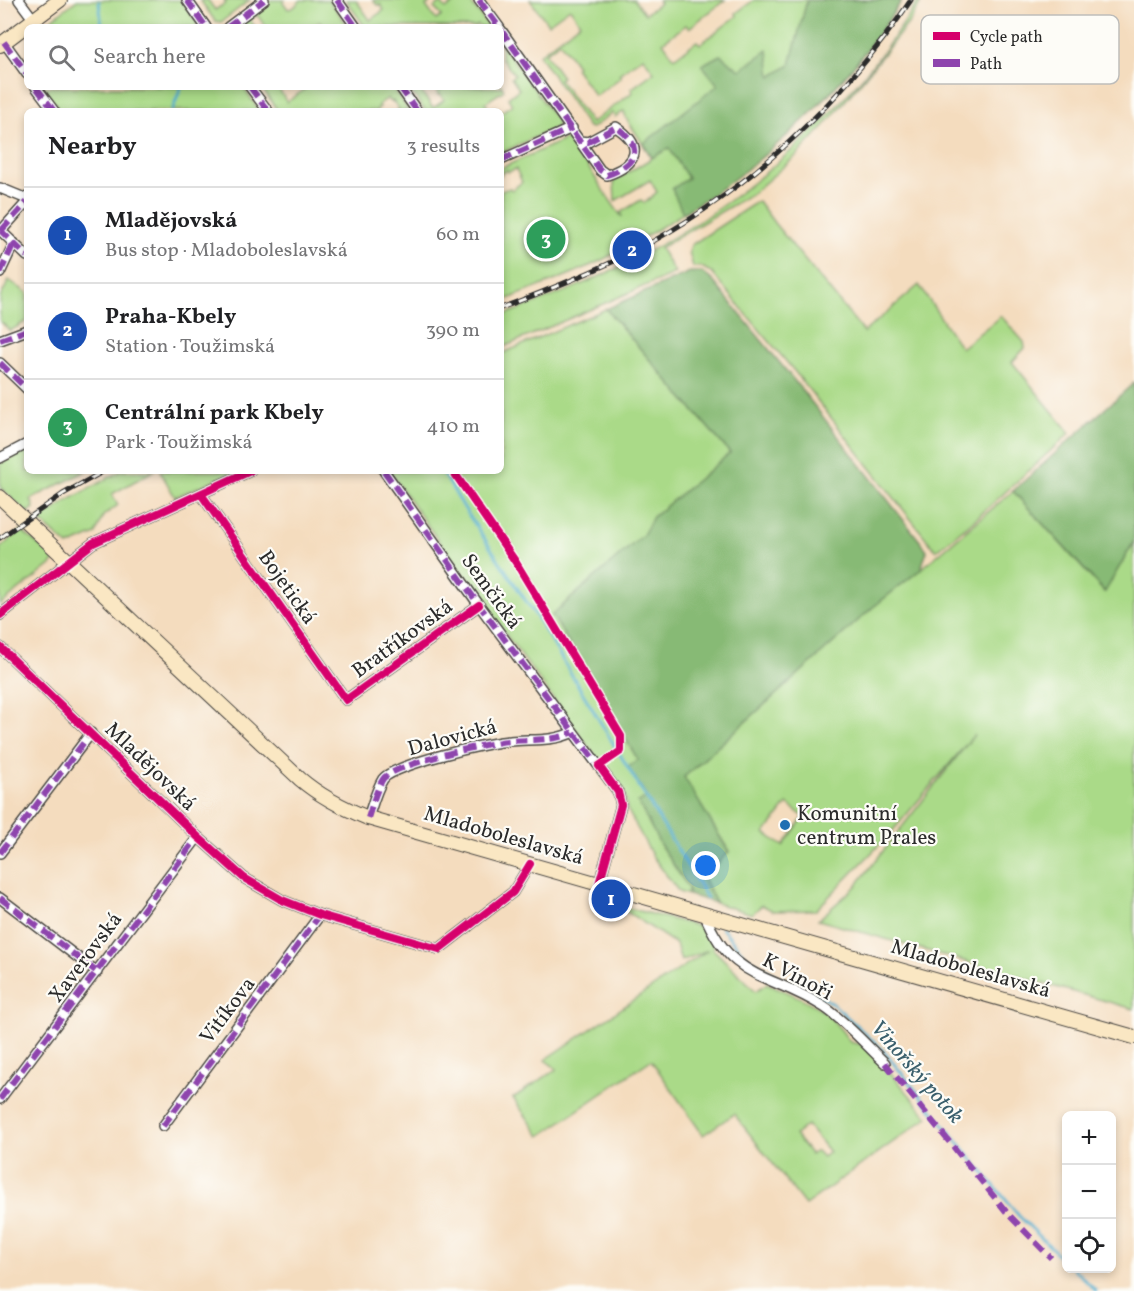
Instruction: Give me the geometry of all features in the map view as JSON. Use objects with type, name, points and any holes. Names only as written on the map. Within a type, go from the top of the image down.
[{"type":"main road","points":[[29,24],[60,0]]},
{"type":"main road","points":[[2,44],[24,28]]},
{"type":"main road","name":"Mladoboleslavská","points":[[0,497],[300,779],[326,799],[368,818],[1134,1036]]},
{"type":"street","points":[[20,0],[34,20]]},
{"type":"street","points":[[187,0],[204,24]]},
{"type":"street","points":[[232,24],[264,0]]},
{"type":"street","points":[[337,0],[354,24]]},
{"type":"street","points":[[479,0],[496,24]]},
{"type":"street","points":[[504,34],[600,170],[607,175],[622,170],[632,162],[635,151],[630,138],[616,128],[588,142],[580,141]]},
{"type":"street","points":[[2,44],[24,70]]},
{"type":"street","points":[[38,90],[52,108]]},
{"type":"street","points":[[252,90],[266,108]]},
{"type":"street","points":[[402,90],[415,108]]},
{"type":"street","points":[[504,159],[572,128]]},
{"type":"street","points":[[0,188],[24,200]]},
{"type":"street","points":[[24,204],[0,230],[24,253]]},
{"type":"street","points":[[0,273],[14,243]]},
{"type":"street","points":[[0,340],[24,331]]},
{"type":"street","points":[[0,363],[24,385]]},
{"type":"street","points":[[0,458],[24,446]]},
{"type":"street","points":[[0,615],[93,543],[244,474]]},
{"type":"street","name":"Semčická","points":[[386,474],[479,605],[618,792],[621,805],[599,884]]},
{"type":"street","name":"Bojetická","points":[[201,494],[346,700]]},
{"type":"street","name":"Bratříkovská","points":[[346,700],[479,605]]},
{"type":"street","name":"Mladějovská","points":[[0,647],[198,837],[244,878],[282,900],[320,915],[439,949],[513,892],[530,864]]},
{"type":"street","name":"Dalovická","points":[[368,818],[384,777],[425,760],[482,745],[503,741],[557,738],[573,732]]},
{"type":"street","points":[[0,853],[91,733]]},
{"type":"street","name":"Xaverovská","points":[[0,1099],[198,837]]},
{"type":"street","points":[[0,898],[97,972]]},
{"type":"street","name":"K Vinoři","points":[[704,913],[712,933],[730,957],[750,971],[826,1008],[885,1063]]},
{"type":"street","name":"Vitíkova","points":[[163,1126],[320,915]]},
{"type":"green space","points":[[77,0],[181,0],[198,24],[45,24]]},
{"type":"green space","points":[[200,0],[208,0],[215,10],[226,3],[224,0],[250,0],[221,22],[215,21]]},
{"type":"green space","points":[[271,0],[285,0],[283,2],[288,9],[293,8],[301,0],[329,0],[347,24],[322,24],[320,21],[316,24],[264,24],[257,15],[250,20],[253,24],[241,24]]},
{"type":"green space","points":[[346,0],[356,0],[370,20],[384,10],[373,0],[429,0],[426,6],[436,20],[442,16],[434,8],[441,3],[446,9],[459,0],[469,0],[487,24],[363,24]]},
{"type":"green space","points":[[530,0],[634,0],[645,14],[660,3],[658,0],[725,0],[689,28],[686,25],[663,42],[674,58],[697,41],[700,44],[754,0],[902,0],[873,42],[807,116],[770,150],[730,181],[646,236],[602,260],[504,301],[504,190],[510,188],[512,190],[522,182],[516,169],[504,172],[504,167],[566,139],[571,140],[622,217],[621,212],[641,200],[644,203],[657,192],[650,180],[615,201],[614,181],[652,158],[626,118],[624,111],[615,117],[612,113],[592,128],[588,127],[539,55],[580,23],[570,8],[548,24]],"holes":[[[560,42],[577,66],[575,68],[595,96],[621,77],[619,74],[643,57],[654,72],[631,89],[633,92],[591,123],[559,79],[562,77],[545,53]]]},
{"type":"green space","points":[[807,0],[902,0],[866,51],[804,120],[758,161],[683,213],[672,189],[688,178],[669,148],[652,158],[643,144],[718,85],[702,65],[720,55],[740,70],[768,50],[771,77],[790,65]]},
{"type":"green space","points":[[919,0],[922,0],[910,21],[826,124],[796,156],[753,193],[660,248],[675,273],[504,347],[504,315],[586,283],[635,259],[718,209],[757,180],[829,114],[892,40]]},
{"type":"green space","points":[[504,47],[558,122],[557,127],[504,152],[504,110],[512,105],[508,98],[519,89],[511,78],[515,75],[504,62]]},
{"type":"green space","points":[[45,90],[245,90],[258,108],[58,108]]},
{"type":"green space","points":[[263,90],[279,90],[287,102],[304,90],[394,90],[407,108],[398,108],[388,98],[378,105],[378,108],[276,108]]},
{"type":"green space","points":[[410,90],[420,90],[433,108],[423,108]]},
{"type":"green space","points":[[440,90],[504,90],[485,103],[489,108],[433,108],[444,100],[437,92]]},
{"type":"green space","points":[[758,201],[864,332],[919,285],[961,348],[1001,316],[1024,342],[1025,348],[1012,362],[1070,433],[978,517],[936,551],[795,372],[712,273],[702,267],[693,267],[689,252],[691,245]]},
{"type":"green space","points":[[690,272],[702,272],[713,281],[927,550],[921,569],[872,608],[684,777],[729,852],[703,878],[716,903],[688,895],[688,887],[661,846],[638,802],[647,797],[628,767],[638,760],[552,615],[643,535],[653,517],[730,453],[606,309]]},
{"type":"green space","points":[[9,280],[24,291],[24,323],[10,331],[0,321],[0,298]]},
{"type":"green space","points":[[606,309],[730,453],[653,517],[644,535],[552,615],[639,760],[661,846],[688,887],[688,895],[679,892],[653,857],[627,809],[625,796],[391,474],[504,474],[504,353]]},
{"type":"green space","points":[[1134,383],[1134,541],[1105,592],[1013,491]]},
{"type":"green space","points":[[24,452],[24,474],[80,474],[31,499],[34,508],[27,513],[0,487],[0,463]]},
{"type":"green space","points":[[116,474],[148,474],[112,494],[118,505],[103,516],[96,534],[68,546],[39,520],[67,501]]},
{"type":"green space","points":[[162,474],[229,474],[175,497]]},
{"type":"green space","points":[[1013,491],[1104,592],[1134,543],[1134,1009],[818,920],[855,887],[974,735],[890,834],[816,910],[773,911],[762,905],[752,914],[716,903],[703,878],[729,851],[683,778],[872,608]],"holes":[[[787,804],[804,817],[783,846],[765,833]]]},
{"type":"green space","points":[[21,530],[55,559],[52,564],[0,605],[0,548]]},
{"type":"green space","points":[[621,908],[706,928],[715,945],[712,948],[756,991],[767,983],[804,999],[823,1011],[850,1042],[863,1045],[891,1073],[928,1117],[805,1205],[734,1114],[703,1135],[651,1060],[540,1136],[513,1098],[557,1069],[545,1060],[708,950],[681,961],[676,944]],"holes":[[[807,1125],[829,1152],[823,1157],[817,1151],[811,1155],[795,1135]]]},
{"type":"waterway","name":"Vinořský potok","points":[[99,2],[102,24]]},
{"type":"waterway","name":"Vinořský potok","points":[[173,108],[180,90]]},
{"type":"waterway","name":"Vinořský potok","points":[[444,474],[536,616],[707,898]]},
{"type":"waterway","name":"Vinořský potok","points":[[722,928],[745,956],[774,975],[819,995],[833,1004],[881,1048],[1019,1216],[1062,1258]]},
{"type":"waterway","name":"Vinořský potok","points":[[1078,1273],[1096,1291]]},
{"type":"railway","points":[[504,307],[635,251],[676,228],[753,174],[822,110],[854,75],[911,0]]},
{"type":"railway","points":[[0,538],[63,494],[99,474]]},
{"type":"marked path","points":[[187,0],[204,24]]},
{"type":"marked path","points":[[232,24],[264,0]]},
{"type":"marked path","points":[[337,0],[354,24]]},
{"type":"marked path","points":[[479,0],[497,24]]},
{"type":"marked path","points":[[504,34],[600,170],[607,175],[617,171],[631,161],[634,155],[631,142],[616,127],[588,142],[580,141]]},
{"type":"marked path","points":[[4,42],[24,70]]},
{"type":"marked path","points":[[38,90],[52,108]]},
{"type":"marked path","points":[[252,90],[266,108]]},
{"type":"marked path","points":[[402,90],[415,108]]},
{"type":"marked path","points":[[504,159],[572,128]]},
{"type":"marked path","points":[[1,231],[24,205]]},
{"type":"marked path","points":[[0,230],[24,253]]},
{"type":"marked path","points":[[0,273],[14,243]]},
{"type":"marked path","points":[[0,340],[24,331]]},
{"type":"marked path","points":[[0,363],[24,386]]},
{"type":"marked path","points":[[386,474],[479,605],[601,769]]},
{"type":"marked path","points":[[368,818],[383,779],[404,767],[483,745],[550,739],[573,732]]},
{"type":"marked path","points":[[0,853],[91,733]]},
{"type":"marked path","points":[[0,1099],[198,837]]},
{"type":"marked path","points":[[0,898],[97,972]]},
{"type":"marked path","points":[[163,1126],[320,915]]},
{"type":"marked path","points":[[885,1063],[1009,1215],[1051,1258]]},
{"type":"cycle path","points":[[0,615],[93,543],[243,474]]},
{"type":"cycle path","points":[[455,474],[515,561],[621,736],[621,751],[599,766],[618,792],[621,805],[599,884]]},
{"type":"cycle path","points":[[201,494],[346,700],[479,605]]},
{"type":"cycle path","points":[[0,647],[198,837],[244,878],[282,900],[320,915],[439,949],[513,892],[530,864]]},
{"type":"place","name":"Centrální park Kbely","points":[[546,239]]},
{"type":"place","name":"Praha-Kbely","points":[[632,250]]},
{"type":"place","name":"Komunitní centrum Prales","points":[[785,825]]},
{"type":"place","name":"Mladějovská","points":[[611,899]]}]
